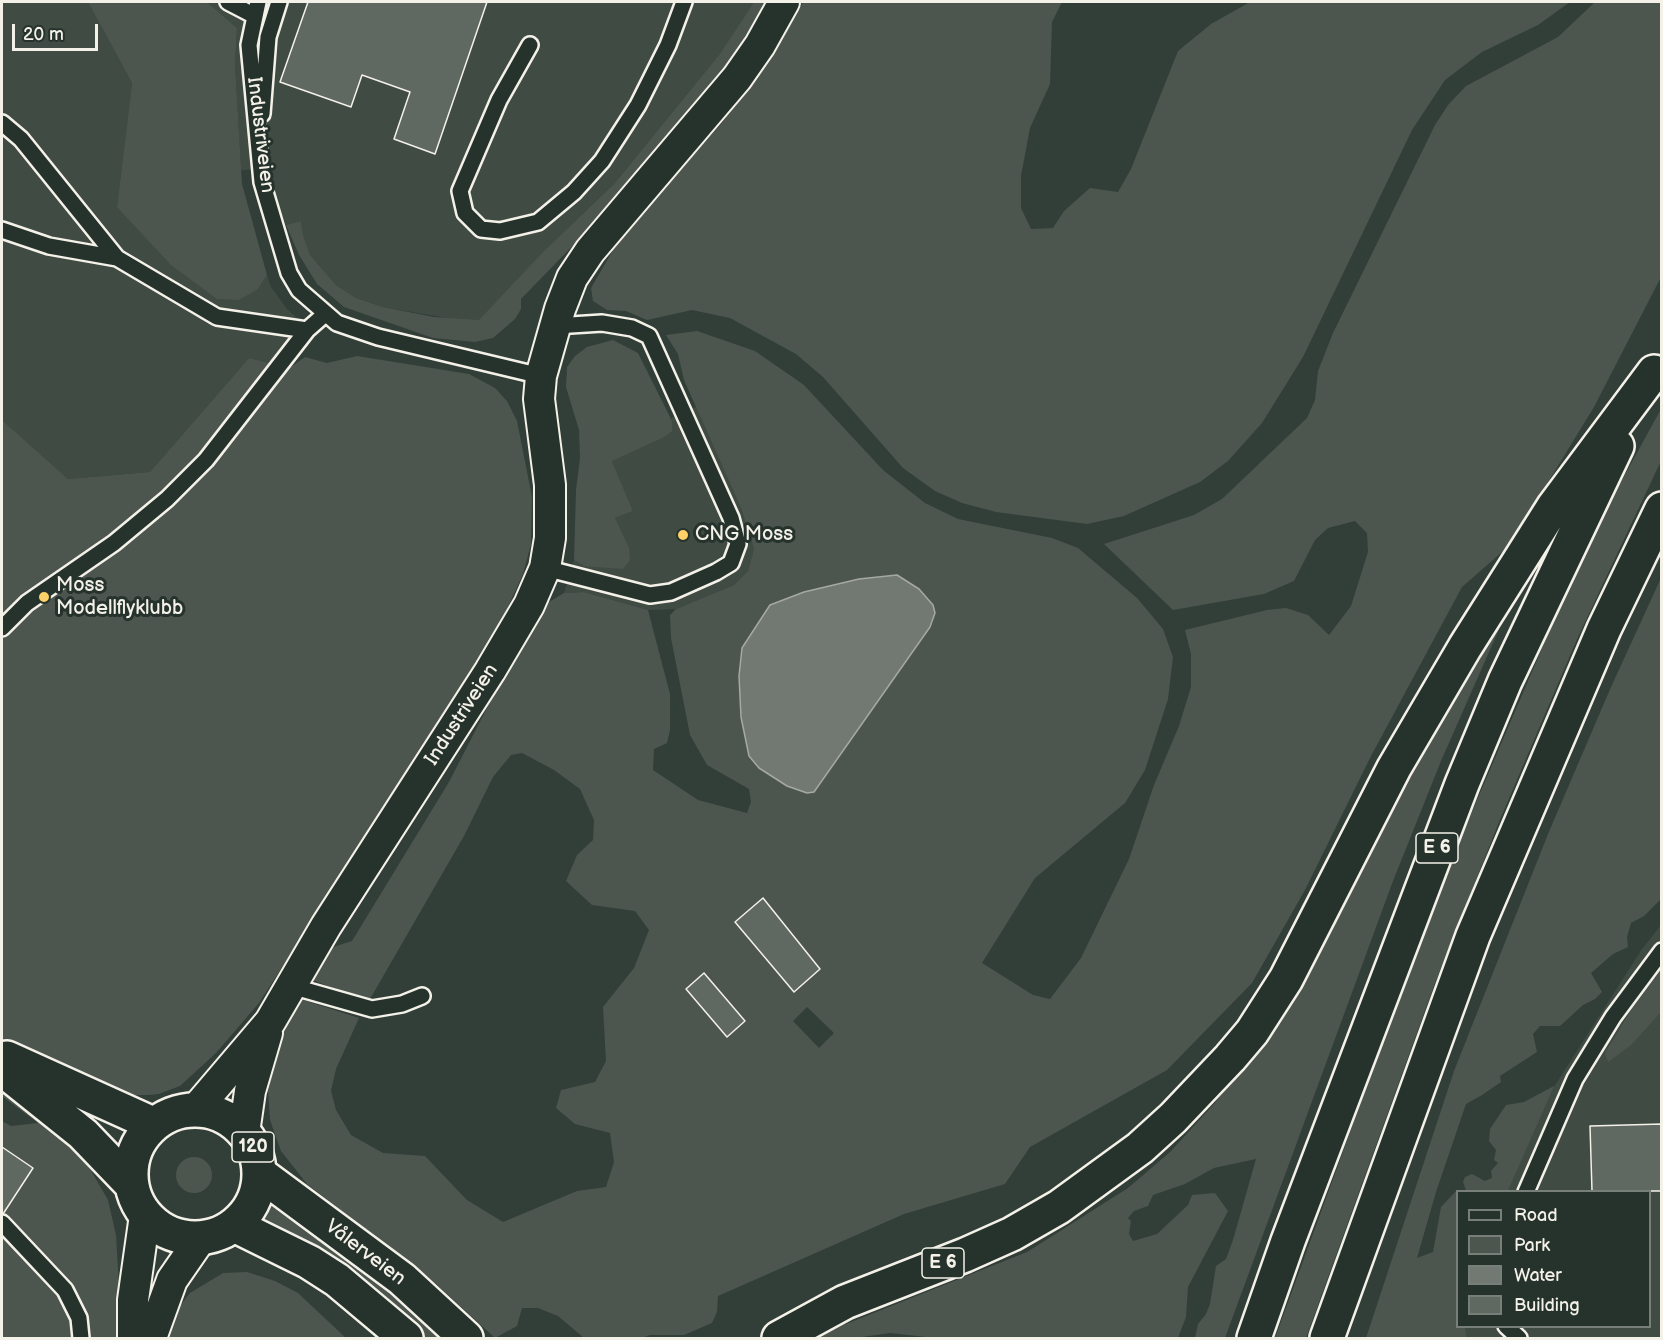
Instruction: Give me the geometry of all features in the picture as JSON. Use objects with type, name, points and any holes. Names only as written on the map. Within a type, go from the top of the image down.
[{"type":"main road","name":"E 6","points":[[778,1338],[845,1302],[1012,1234],[1059,1207],[1140,1148],[1173,1118],[1230,1058],[1252,1032],[1286,979],[1394,768],[1471,638],[1554,506],[1658,365]]},
{"type":"main road","name":"E 6","points":[[1254,1338],[1288,1241],[1462,784],[1546,594],[1658,365]]},
{"type":"main road","points":[[1327,1338],[1473,936],[1604,629],[1662,509]]},
{"type":"main road","points":[[2,1056],[27,1065],[153,1124]]},
{"type":"main road","name":"120","points":[[2,1069],[83,1134],[131,1184],[145,1215],[170,1233],[201,1238],[212,1236],[234,1225],[253,1202],[259,1173],[255,1152],[244,1133],[223,1116],[196,1109],[166,1116],[153,1124],[134,1151],[130,1167],[131,1184]]},
{"type":"main road","name":"Vålerveien","points":[[259,1173],[402,1279],[466,1338]]},
{"type":"main road","name":"Vålerveien","points":[[234,1225],[309,1262],[337,1281],[406,1338]]},
{"type":"street","name":"Industriveien","points":[[196,1109],[270,1022],[326,926],[490,671],[529,605],[545,568],[550,538],[550,485],[539,399],[541,376],[572,278],[590,250],[737,78],[760,45],[784,2]]},
{"type":"street","name":"Industriveien","points":[[244,1133],[250,1091],[270,1022]]},
{"type":"street","points":[[134,1338],[133,1300],[145,1215]]},
{"type":"street","points":[[151,1338],[172,1280],[201,1238]]},
{"type":"lane","points":[[228,2],[255,8]]},
{"type":"lane","points":[[257,132],[263,109],[268,37],[279,2]]},
{"type":"lane","points":[[530,45],[499,100],[460,191],[465,213],[481,229],[500,231],[538,222],[574,192],[602,162],[638,105],[668,45],[684,2]]},
{"type":"lane","name":"Industriveien","points":[[255,8],[249,45],[262,182],[289,273],[299,290],[324,315],[337,323],[378,337],[541,376]]},
{"type":"lane","points":[[2,123],[21,139],[117,258]]},
{"type":"lane","points":[[2,230],[49,246],[117,258],[217,316],[307,330]]},
{"type":"lane","points":[[2,628],[27,603],[114,543],[167,499],[206,460],[307,330],[324,315]]},
{"type":"lane","points":[[545,568],[650,595],[671,591],[716,572],[731,563],[738,544],[730,518],[649,336],[632,328],[602,323],[555,326]]},
{"type":"lane","points":[[1526,1190],[1575,1079],[1613,1017],[1662,951]]},
{"type":"lane","points":[[291,986],[372,1009],[402,1004],[422,996]]},
{"type":"lane","points":[[2,1223],[66,1290],[79,1318],[81,1338]]},
{"type":"shaded area","points":[[2,2],[88,2],[132,83],[117,207],[258,289],[267,275],[271,287],[287,309],[305,325],[274,364],[249,358],[150,472],[68,479],[2,420]]},
{"type":"shaded area","points":[[207,2],[754,2],[719,55],[614,184],[545,250],[495,306],[479,320],[459,320],[383,307],[356,298],[336,285],[310,255],[301,221],[286,225],[264,169],[241,170],[235,64],[237,28]]},
{"type":"shaded area","points":[[696,407],[741,508],[754,549],[748,571],[734,585],[676,609],[648,610],[584,592],[564,593],[574,560],[584,566],[615,518],[633,511],[612,461],[672,421],[671,418]]},
{"type":"shaded area","points":[[1661,925],[1661,1338],[1467,1338],[1465,1328],[1651,1328],[1651,1190],[1508,1190],[1550,1093],[1642,949]]},
{"type":"green space","points":[[88,2],[207,2],[237,28],[235,64],[242,184],[267,275],[258,289],[239,300],[217,299],[171,265],[117,207],[132,83]]},
{"type":"green space","points":[[754,2],[769,2],[740,49],[588,230],[521,299],[521,309],[515,319],[493,338],[475,342],[433,338],[344,307],[317,284],[299,255],[286,225],[301,221],[310,255],[336,285],[356,298],[383,307],[434,317],[479,320],[545,250],[614,184],[719,55]]},
{"type":"green space","points":[[803,2],[1062,2],[1052,22],[1050,84],[1030,128],[1021,176],[1021,208],[1031,229],[1053,228],[1064,211],[1090,188],[1118,192],[1131,169],[1178,51],[1211,24],[1250,2],[1570,2],[1538,25],[1482,52],[1445,80],[1412,130],[1303,357],[1262,423],[1228,461],[1200,482],[1124,516],[1087,524],[996,512],[962,503],[935,491],[903,468],[823,377],[796,354],[730,318],[692,310],[647,320],[626,311],[607,310],[593,301],[591,288],[623,233],[722,123],[778,47]]},
{"type":"green space","points":[[1595,2],[1661,2],[1661,277],[1594,407],[1509,546],[1462,587],[1370,758],[1305,890],[1252,983],[1167,1070],[1030,1147],[1005,1184],[904,1214],[718,1296],[717,1312],[712,1323],[684,1335],[584,1338],[558,1316],[538,1308],[522,1308],[517,1326],[495,1338],[435,1283],[307,1184],[281,1151],[270,1120],[268,1091],[280,1040],[300,999],[359,1018],[336,1069],[331,1091],[336,1110],[351,1135],[383,1153],[425,1156],[467,1200],[503,1222],[577,1191],[606,1187],[614,1162],[610,1133],[575,1124],[556,1108],[561,1090],[595,1082],[606,1061],[603,1007],[634,968],[649,930],[635,911],[592,905],[566,881],[577,855],[593,840],[594,820],[580,789],[554,770],[522,753],[511,755],[493,777],[464,836],[370,999],[343,992],[310,979],[330,948],[352,941],[449,782],[526,632],[544,605],[564,593],[584,592],[648,610],[670,694],[670,730],[667,743],[654,749],[653,770],[698,800],[747,813],[751,802],[749,789],[707,765],[690,735],[671,638],[670,615],[676,609],[734,585],[748,571],[754,549],[741,508],[684,380],[678,354],[666,335],[697,331],[755,351],[804,385],[883,470],[925,503],[958,519],[1052,538],[1078,548],[1137,598],[1163,629],[1173,657],[1168,699],[1145,770],[1125,803],[1035,878],[982,963],[1033,995],[1050,999],[1081,958],[1129,859],[1154,785],[1179,726],[1191,687],[1191,654],[1185,630],[1267,610],[1286,608],[1308,615],[1329,635],[1351,606],[1368,552],[1367,533],[1355,521],[1328,528],[1315,540],[1294,581],[1264,594],[1173,610],[1104,544],[1194,515],[1222,499],[1307,418],[1315,400],[1318,371],[1333,333],[1435,125],[1448,105],[1466,86],[1558,37]],"holes":[[[897,575],[933,621],[814,792],[787,786],[759,768],[741,717],[739,676],[742,648],[770,605],[804,592],[859,579]],[[763,899],[820,969],[796,990],[780,976],[735,922]],[[704,974],[745,1021],[728,1036]],[[807,1007],[834,1033],[819,1048],[793,1021]]]},
{"type":"green space","points":[[613,340],[638,353],[672,421],[672,431],[664,437],[612,461],[633,511],[615,518],[629,548],[630,560],[623,569],[584,566],[574,560],[576,490],[580,458],[579,430],[566,387],[567,367],[575,356],[587,347]]},
{"type":"green space","points":[[357,356],[469,374],[495,388],[507,401],[517,421],[532,497],[531,544],[523,574],[506,611],[472,672],[259,1003],[216,1053],[180,1086],[159,1094],[148,1095],[130,1095],[105,1088],[2,1040],[2,638],[13,623],[2,622],[2,420],[68,479],[150,472],[249,358],[274,364],[213,444],[120,545],[286,366],[291,367],[305,357],[327,363]]},
{"type":"green space","points":[[1661,409],[1661,461],[1578,637],[1499,822],[1435,983],[1306,1338],[1275,1338],[1456,849],[1546,639],[1605,511]]},
{"type":"green space","points":[[1661,578],[1661,899],[1644,916],[1631,923],[1627,937],[1628,947],[1613,954],[1591,973],[1602,992],[1595,999],[1583,1005],[1560,1026],[1540,1026],[1533,1034],[1537,1052],[1500,1076],[1501,1082],[1466,1104],[1436,1192],[1417,1258],[1433,1252],[1441,1207],[1456,1191],[1456,1328],[1465,1328],[1467,1338],[1366,1338],[1454,1071],[1548,834]]},
{"type":"green space","points":[[1515,593],[1441,761],[1393,881],[1225,1338],[1195,1338],[1198,1324],[1210,1304],[1216,1266],[1226,1259],[1233,1240],[1256,1159],[1214,1168],[1185,1184],[1153,1195],[1148,1206],[1134,1211],[1128,1218],[1131,1221],[1129,1234],[1133,1241],[1157,1234],[1188,1205],[1192,1195],[1215,1193],[1228,1211],[1188,1287],[1186,1317],[1178,1338],[935,1338],[890,1333],[855,1338],[818,1338],[841,1326],[1027,1252],[1128,1188],[1170,1152],[1214,1104],[1243,1067],[1393,798]]},
{"type":"green space","points":[[1661,970],[1661,1012],[1631,1045],[1608,1062],[1605,1053],[1632,1009]]},
{"type":"green space","points":[[1554,1086],[1508,1190],[1466,1190],[1463,1182],[1465,1177],[1472,1174],[1485,1181],[1492,1178],[1491,1171],[1498,1163],[1494,1160],[1496,1150],[1489,1141],[1490,1129],[1506,1105],[1524,1102]]},
{"type":"green space","points":[[2,1089],[72,1145],[86,1162],[108,1200],[116,1235],[122,1338],[87,1338],[64,1280],[15,1228],[55,1285],[74,1323],[76,1338],[2,1338],[2,1121],[11,1126],[38,1123],[2,1096]]},
{"type":"green space","points":[[194,1157],[206,1163],[212,1175],[206,1187],[194,1193],[182,1187],[176,1175],[182,1163]]},
{"type":"green space","points":[[271,1206],[360,1268],[442,1338],[426,1338],[403,1318],[260,1224]]},
{"type":"green space","points":[[247,1272],[275,1281],[298,1293],[346,1338],[166,1338],[176,1311],[190,1293],[223,1273]]},
{"type":"water","points":[[897,575],[919,589],[933,605],[935,613],[930,627],[814,792],[807,793],[787,786],[759,768],[749,756],[741,717],[739,676],[742,648],[770,605],[804,592],[859,579]]},
{"type":"building","points":[[308,2],[487,2],[435,154],[394,139],[410,92],[362,75],[351,107],[280,82]]},
{"type":"building","points":[[763,898],[820,969],[794,992],[735,922]]},
{"type":"building","points":[[704,973],[745,1021],[727,1037],[686,989]]},
{"type":"building","points":[[1662,1124],[1662,1191],[1592,1190],[1590,1126]]},
{"type":"building","points":[[2,1147],[33,1168],[3,1214],[2,1213]]},
{"type":"place","name":"CNG Moss","points":[[683,535]]},
{"type":"place","name":"Moss Modellflyklubb","points":[[44,597]]}]
